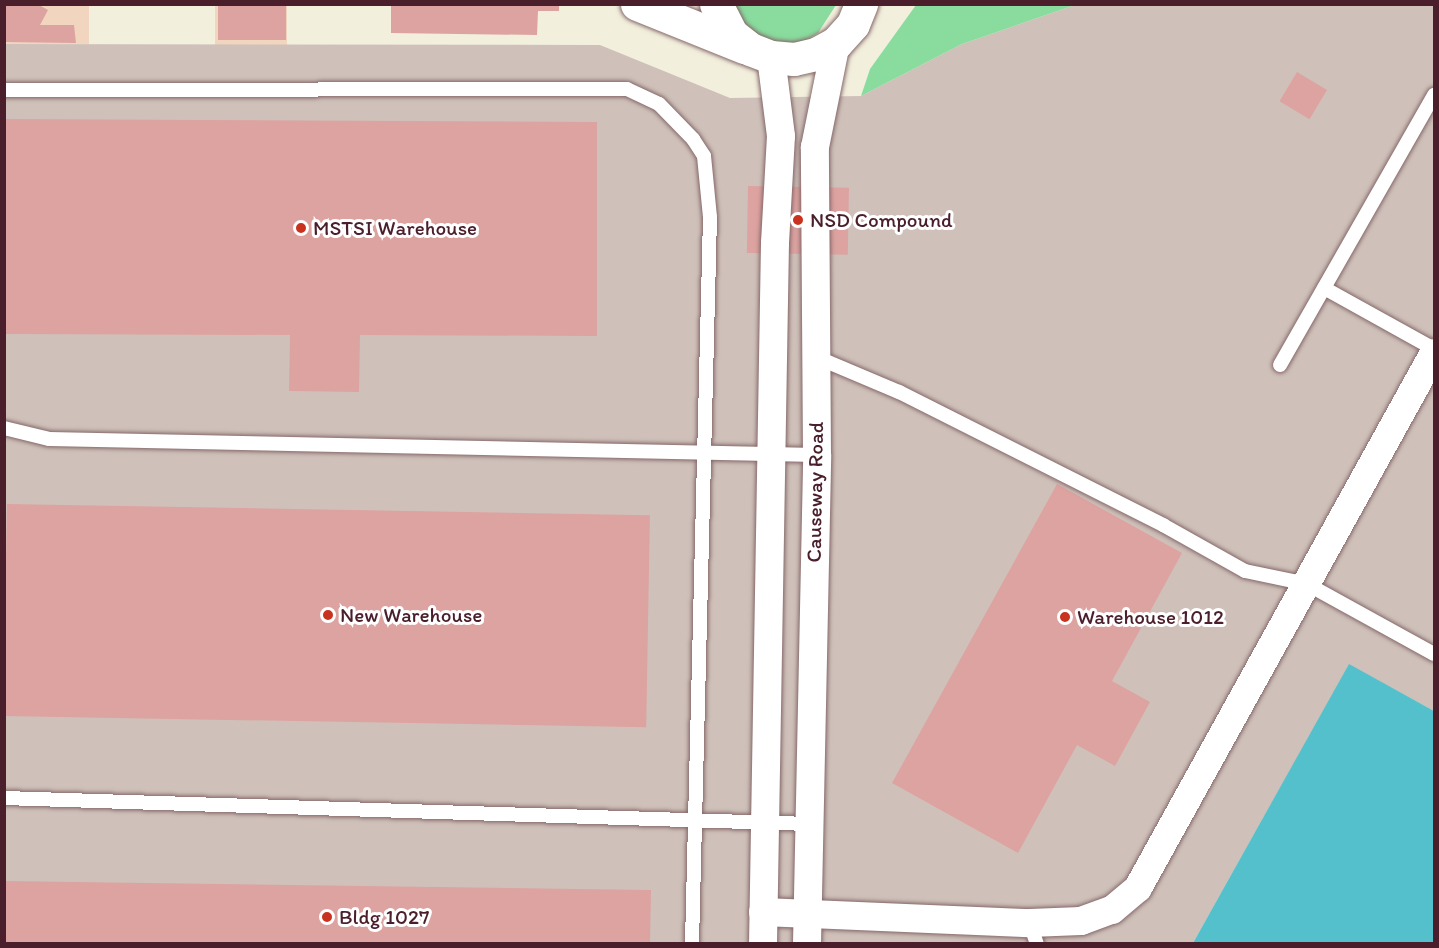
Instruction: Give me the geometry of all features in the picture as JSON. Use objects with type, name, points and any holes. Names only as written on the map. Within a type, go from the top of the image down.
[{"type":"main road","points":[[637,4],[761,53],[805,57],[856,19]]},
{"type":"main road","points":[[716,4],[731,34],[761,53]]},
{"type":"street","name":"Causeway Road","points":[[807,944],[817,455],[815,147],[856,19]]},
{"type":"street","name":"Causeway Road","points":[[761,53],[781,136],[775,243],[763,944]]},
{"type":"street","points":[[763,912],[1034,933],[1112,910],[1138,888],[1434,351]]},
{"type":"lane","points":[[4,90],[627,89],[650,97],[693,139],[704,156],[709,181],[692,944]]},
{"type":"lane","points":[[1280,365],[1434,95]]},
{"type":"lane","points":[[1324,288],[1434,351]]},
{"type":"lane","points":[[816,357],[899,392],[1163,525],[1245,571],[1307,584],[1434,654]]},
{"type":"lane","points":[[4,428],[49,439],[817,455]]},
{"type":"lane","points":[[4,798],[694,818],[808,824]]},
{"type":"shaded area","points":[[5,5],[89,5],[89,44],[5,44]]},
{"type":"shaded area","points":[[215,5],[287,5],[287,45],[215,45]]},
{"type":"shaded area","points":[[1075,5],[1434,5],[1434,711],[1349,665],[1193,943],[5,944],[5,44],[600,45],[730,98],[861,96],[962,44]]},
{"type":"green space","points":[[734,5],[836,5],[818,33],[798,45],[780,47],[747,34]]},
{"type":"green space","points":[[916,5],[1075,5],[962,44],[861,96],[870,69]]},
{"type":"water","points":[[1349,664],[1434,711],[1434,943],[1193,943]]},
{"type":"building","points":[[4,4],[37,4],[48,10],[40,25],[74,25],[76,43],[4,42]]},
{"type":"building","points":[[218,4],[286,4],[286,40],[218,40]]},
{"type":"building","points":[[391,4],[559,4],[559,11],[538,11],[537,35],[391,33]]},
{"type":"building","points":[[1297,72],[1327,90],[1309,119],[1279,101]]},
{"type":"building","name":"MSTSI Warehouse","points":[[4,119],[597,122],[597,336],[360,335],[359,392],[289,391],[290,335],[4,334]]},
{"type":"building","name":"NSD Compound","points":[[748,186],[849,188],[848,255],[747,253]]},
{"type":"building","name":"Warehouse 1012","points":[[1057,484],[1182,553],[1112,681],[1150,702],[1115,766],[1077,745],[1018,853],[892,783]]},
{"type":"building","name":"New Warehouse","points":[[7,504],[650,515],[646,727],[4,716]]},
{"type":"building","name":"Bldg 1027","points":[[4,881],[651,890],[650,944],[4,944]]},
{"type":"place","name":"NSD Compound","points":[[798,220]]},
{"type":"place","name":"MSTSI Warehouse","points":[[301,228]]},
{"type":"place","name":"New Warehouse","points":[[328,615]]},
{"type":"place","name":"Warehouse 1012","points":[[1065,617]]},
{"type":"place","name":"Bldg 1027","points":[[327,917]]}]
